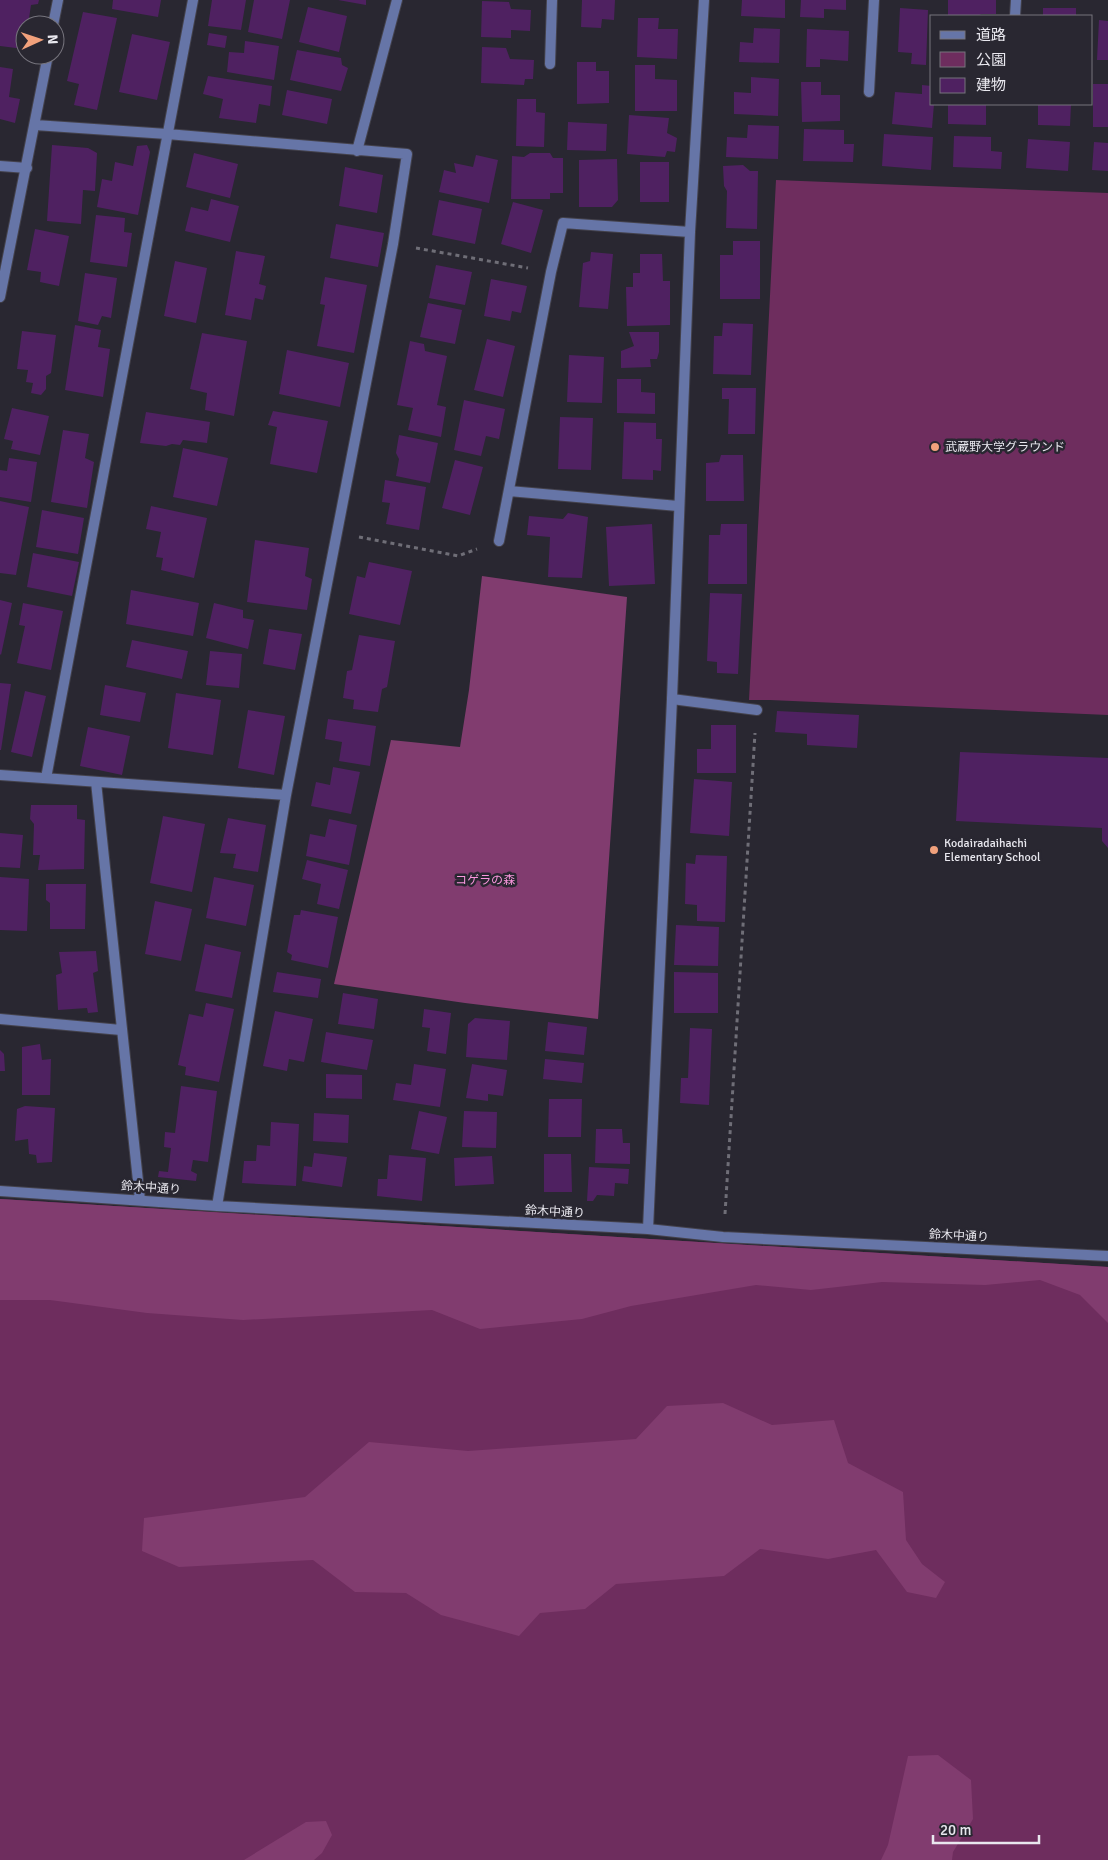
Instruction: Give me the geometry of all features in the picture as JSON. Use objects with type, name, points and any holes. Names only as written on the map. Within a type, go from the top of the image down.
[{"type":"street","points":[[56,15],[58,0]]},
{"type":"street","points":[[46,778],[193,0]]},
{"type":"street","points":[[357,150],[397,0]]},
{"type":"street","points":[[550,64],[552,0]]},
{"type":"street","points":[[648,1229],[672,699],[690,232],[704,0]]},
{"type":"street","points":[[869,92],[874,0]]},
{"type":"street","points":[[1015,15],[1016,0]]},
{"type":"street","points":[[0,297],[46,65]]},
{"type":"street","points":[[35,125],[407,154],[393,244],[286,796],[217,1206]]},
{"type":"street","points":[[0,166],[26,168]]},
{"type":"street","points":[[499,541],[551,272],[563,223],[690,232]]},
{"type":"street","points":[[509,491],[678,506]]},
{"type":"street","points":[[672,699],[757,710]]},
{"type":"street","points":[[0,775],[286,796]]},
{"type":"street","points":[[96,782],[140,1200]]},
{"type":"street","points":[[0,1019],[121,1030]]},
{"type":"street","name":"鈴木中通り","points":[[0,1190],[217,1206],[648,1229],[723,1237],[1108,1256]]},
{"type":"path","points":[[393,244],[551,272]]},
{"type":"path","points":[[336,533],[458,556],[499,541]]},
{"type":"path","points":[[723,1237],[757,710]]},
{"type":"green space","name":"武蔵野大学グラウンド","points":[[776,180],[1108,193],[1108,715],[749,700]]},
{"type":"green space","name":"コゲラの森","points":[[482,576],[627,597],[598,1019],[465,1003],[334,984],[391,740],[460,747],[469,690]]},
{"type":"green space","points":[[0,1199],[1108,1267],[1108,1860],[0,1860]]},
{"type":"green space","points":[[0,1199],[1108,1267],[1108,1323],[1080,1295],[1040,1280],[985,1285],[882,1282],[811,1290],[756,1285],[631,1306],[582,1319],[480,1329],[432,1310],[243,1320],[147,1313],[50,1300],[0,1300]]},
{"type":"green space","points":[[723,1403],[772,1425],[834,1420],[848,1463],[903,1492],[906,1540],[922,1564],[945,1582],[936,1598],[907,1592],[876,1550],[828,1559],[760,1549],[724,1576],[616,1584],[585,1609],[540,1613],[519,1636],[441,1615],[406,1593],[355,1592],[313,1560],[179,1567],[142,1551],[144,1518],[305,1497],[369,1442],[468,1451],[636,1439],[667,1406]]},
{"type":"green space","points":[[938,1755],[971,1780],[973,1819],[953,1852],[952,1860],[881,1860],[888,1845],[908,1756]]},
{"type":"green space","points":[[326,1821],[332,1835],[322,1853],[314,1860],[244,1860],[306,1822]]},
{"type":"building","points":[[0,0],[39,0],[38,4],[31,5],[30,15],[15,15],[15,48],[0,46]]},
{"type":"building","points":[[113,0],[161,0],[158,17],[112,9]]},
{"type":"building","points":[[212,0],[246,0],[241,30],[208,26]]},
{"type":"building","points":[[254,0],[290,0],[282,39],[248,32]]},
{"type":"building","points":[[338,0],[366,0],[366,5]]},
{"type":"building","points":[[582,0],[615,0],[614,20],[602,19],[601,28],[581,27]]},
{"type":"building","points":[[742,0],[785,0],[785,18],[741,16]]},
{"type":"building","points":[[801,0],[846,0],[846,10],[824,9],[824,18],[800,17]]},
{"type":"building","points":[[948,0],[996,0],[996,14],[948,15]]},
{"type":"building","points":[[482,1],[509,2],[511,9],[531,10],[530,31],[511,30],[511,38],[481,37]]},
{"type":"building","points":[[308,7],[347,16],[339,52],[299,42]]},
{"type":"building","points":[[900,8],[928,10],[926,65],[911,64],[912,53],[898,52]]},
{"type":"building","points":[[1043,8],[1076,8],[1076,15],[1043,15]]},
{"type":"building","points":[[83,12],[117,18],[97,110],[74,105],[79,84],[67,81]]},
{"type":"building","points":[[638,18],[659,18],[658,29],[678,29],[677,59],[637,57]]},
{"type":"building","points":[[1099,20],[1108,21],[1108,60],[1097,60]]},
{"type":"building","points":[[754,28],[780,29],[779,63],[739,62],[740,42],[753,43]]},
{"type":"building","points":[[807,29],[849,31],[848,61],[820,59],[820,67],[806,67]]},
{"type":"building","points":[[209,33],[227,36],[225,48],[207,45]]},
{"type":"building","points":[[132,34],[170,42],[157,100],[119,92]]},
{"type":"building","points":[[245,41],[279,46],[274,80],[227,72],[229,52],[244,53]]},
{"type":"building","points":[[482,47],[506,48],[510,59],[534,60],[533,79],[525,79],[524,85],[481,83]]},
{"type":"building","points":[[297,50],[341,58],[342,65],[348,68],[341,91],[290,80]]},
{"type":"building","points":[[577,62],[596,62],[596,71],[609,71],[609,103],[577,104]]},
{"type":"building","points":[[635,65],[655,65],[655,79],[677,80],[677,111],[635,111]]},
{"type":"building","points":[[0,67],[13,69],[9,97],[20,99],[15,123],[0,119]]},
{"type":"building","points":[[208,76],[272,86],[270,106],[259,104],[256,123],[219,118],[223,99],[203,94]]},
{"type":"building","points":[[751,77],[779,79],[778,116],[734,114],[734,92],[751,93]]},
{"type":"building","points":[[801,82],[821,82],[821,95],[840,95],[840,121],[802,122]]},
{"type":"building","points":[[1093,84],[1108,84],[1108,127],[1093,127]]},
{"type":"building","points":[[922,85],[930,86],[930,105],[934,105],[932,128],[892,124],[895,92],[922,94]]},
{"type":"building","points":[[287,90],[332,99],[327,124],[282,115]]},
{"type":"building","points":[[517,99],[536,99],[536,112],[545,113],[544,147],[516,146]]},
{"type":"building","points":[[948,105],[986,105],[986,125],[948,124]]},
{"type":"building","points":[[1038,105],[1071,105],[1070,126],[1038,125]]},
{"type":"building","points":[[629,115],[669,118],[667,133],[677,138],[675,152],[667,151],[665,157],[627,154]]},
{"type":"building","points":[[568,122],[607,124],[606,151],[567,150]]},
{"type":"building","points":[[748,125],[779,126],[778,159],[726,157],[727,137],[747,138]]},
{"type":"building","points":[[804,129],[844,130],[844,144],[854,144],[853,162],[803,161]]},
{"type":"building","points":[[884,134],[933,137],[931,170],[882,166]]},
{"type":"building","points":[[954,136],[991,137],[991,151],[1002,152],[1001,169],[953,167]]},
{"type":"building","points":[[1028,139],[1070,142],[1068,171],[1026,168]]},
{"type":"building","points":[[1094,142],[1108,143],[1108,171],[1092,170]]},
{"type":"building","points":[[52,145],[88,148],[97,153],[95,191],[83,190],[81,224],[47,221]]},
{"type":"building","points":[[147,145],[150,152],[138,215],[97,207],[102,179],[112,181],[115,162],[133,166],[137,146]]},
{"type":"building","points":[[194,153],[238,164],[230,198],[186,187]]},
{"type":"building","points":[[530,153],[550,153],[553,158],[563,158],[563,193],[550,193],[550,199],[511,199],[512,156],[524,157]]},
{"type":"building","points":[[476,155],[498,160],[489,203],[439,192],[444,170],[456,173],[454,163],[473,167]]},
{"type":"building","points":[[617,159],[618,200],[612,207],[579,207],[579,160]]},
{"type":"building","points":[[640,162],[669,162],[669,202],[640,202]]},
{"type":"building","points":[[743,165],[750,171],[758,171],[757,229],[726,228],[727,191],[724,186],[723,166]]},
{"type":"building","points":[[345,167],[383,175],[377,213],[339,206]]},
{"type":"building","points":[[211,199],[239,206],[230,242],[185,231],[191,207],[208,211]]},
{"type":"building","points":[[439,200],[482,209],[475,244],[432,235]]},
{"type":"building","points":[[513,202],[543,210],[531,253],[501,244]]},
{"type":"building","points":[[96,215],[125,218],[124,232],[132,233],[127,267],[90,262]]},
{"type":"building","points":[[336,224],[384,233],[378,267],[330,258]]},
{"type":"building","points":[[35,229],[69,236],[59,286],[40,282],[41,272],[27,270]]},
{"type":"building","points":[[733,241],[760,241],[760,299],[720,299],[720,255],[733,255]]},
{"type":"building","points":[[236,251],[265,256],[259,284],[266,286],[263,300],[255,298],[251,320],[225,315]]},
{"type":"building","points":[[591,252],[613,254],[608,309],[579,307],[583,263],[590,261]]},
{"type":"building","points":[[640,254],[662,254],[663,281],[670,281],[670,325],[627,326],[626,287],[633,287],[633,273],[640,273]]},
{"type":"building","points":[[175,261],[207,268],[196,323],[164,316]]},
{"type":"building","points":[[436,265],[472,272],[465,305],[429,298]]},
{"type":"building","points":[[85,273],[117,278],[111,318],[102,316],[98,325],[78,321]]},
{"type":"building","points":[[325,277],[367,285],[354,353],[317,346],[325,305],[320,304]]},
{"type":"building","points":[[491,279],[527,286],[521,313],[512,311],[510,321],[484,316]]},
{"type":"building","points":[[428,303],[462,310],[455,344],[420,337]]},
{"type":"building","points":[[723,323],[753,324],[751,375],[713,374],[714,336],[722,336]]},
{"type":"building","points":[[75,325],[101,330],[98,347],[110,349],[103,397],[65,390]]},
{"type":"building","points":[[22,331],[56,335],[51,373],[46,376],[46,389],[41,395],[31,393],[33,383],[26,382],[28,370],[17,369]]},
{"type":"building","points":[[629,332],[659,332],[659,352],[657,359],[650,359],[651,367],[621,368],[621,351],[634,346]]},
{"type":"building","points":[[202,333],[247,341],[234,416],[205,410],[207,393],[190,389]]},
{"type":"building","points":[[487,339],[515,346],[503,397],[474,390]]},
{"type":"building","points":[[410,341],[424,344],[425,351],[447,356],[437,405],[446,407],[441,437],[408,430],[413,408],[397,405]]},
{"type":"building","points":[[287,350],[349,363],[340,407],[279,394]]},
{"type":"building","points":[[569,355],[604,357],[602,403],[567,402]]},
{"type":"building","points":[[617,379],[641,379],[641,392],[655,393],[655,414],[617,413]]},
{"type":"building","points":[[722,388],[756,388],[755,434],[728,434],[729,399],[722,399]]},
{"type":"building","points":[[464,400],[505,409],[499,439],[486,436],[481,456],[454,450]]},
{"type":"building","points":[[12,408],[49,416],[40,455],[11,449],[13,441],[4,439]]},
{"type":"building","points":[[273,411],[328,421],[317,473],[270,464],[277,427],[268,425]]},
{"type":"building","points":[[146,412],[210,422],[207,443],[183,440],[180,445],[172,444],[166,446],[140,443]]},
{"type":"building","points":[[560,417],[593,418],[591,470],[558,469]]},
{"type":"building","points":[[624,422],[656,423],[656,439],[662,439],[661,471],[653,470],[653,480],[622,479]]},
{"type":"building","points":[[63,430],[89,434],[85,458],[94,462],[87,508],[51,502]]},
{"type":"building","points":[[399,435],[438,443],[430,483],[396,476],[399,459],[396,453]]},
{"type":"building","points":[[183,448],[228,458],[217,506],[173,497]]},
{"type":"building","points":[[721,455],[743,455],[744,501],[706,501],[706,463],[719,462]]},
{"type":"building","points":[[9,458],[37,462],[31,502],[0,497],[0,470],[7,471]]},
{"type":"building","points":[[455,460],[483,467],[470,515],[442,508]]},
{"type":"building","points":[[385,480],[426,487],[419,530],[386,524],[390,503],[382,502]]},
{"type":"building","points":[[0,501],[29,507],[16,575],[0,573]]},
{"type":"building","points":[[151,506],[207,518],[194,578],[161,570],[163,558],[156,557],[161,532],[146,529]]},
{"type":"building","points":[[42,510],[84,518],[78,554],[36,547]]},
{"type":"building","points":[[568,513],[588,517],[582,578],[548,577],[550,537],[527,535],[529,516],[563,519]]},
{"type":"building","points":[[652,524],[655,584],[609,586],[606,527]]},
{"type":"building","points":[[721,524],[747,524],[747,584],[708,584],[709,535],[720,535]]},
{"type":"building","points":[[255,540],[309,548],[305,576],[312,579],[307,610],[247,602]]},
{"type":"building","points":[[33,553],[79,562],[72,596],[27,587]]},
{"type":"building","points":[[369,562],[412,571],[400,625],[349,614],[357,576],[365,578]]},
{"type":"building","points":[[131,590],[199,603],[193,636],[126,624]]},
{"type":"building","points":[[710,593],[742,594],[738,674],[717,673],[717,662],[707,661]]},
{"type":"building","points":[[0,600],[12,603],[1,655],[0,654]]},
{"type":"building","points":[[23,603],[63,611],[51,670],[17,663],[25,626],[19,625]]},
{"type":"building","points":[[214,603],[243,610],[243,618],[254,620],[248,649],[206,638]]},
{"type":"building","points":[[269,629],[302,634],[295,670],[263,664]]},
{"type":"building","points":[[359,635],[395,641],[387,687],[382,689],[378,712],[353,709],[354,700],[343,698],[347,671],[352,670]]},
{"type":"building","points":[[132,640],[188,651],[182,679],[126,667]]},
{"type":"building","points":[[210,651],[242,654],[239,688],[206,685]]},
{"type":"building","points":[[0,683],[11,684],[1,750],[0,750]]},
{"type":"building","points":[[105,685],[146,693],[140,722],[100,715]]},
{"type":"building","points":[[25,691],[46,696],[32,757],[11,752]]},
{"type":"building","points":[[176,693],[221,700],[213,755],[168,748]]},
{"type":"building","points":[[248,710],[285,716],[274,775],[238,768]]},
{"type":"building","points":[[777,711],[859,715],[857,748],[807,745],[807,734],[775,732]]},
{"type":"building","points":[[328,719],[376,726],[370,766],[339,761],[342,742],[325,739]]},
{"type":"building","points":[[711,725],[736,725],[736,773],[697,773],[697,749],[711,749]]},
{"type":"building","points":[[88,727],[130,736],[122,775],[80,766]]},
{"type":"building","points":[[960,752],[1108,758],[1108,848],[1102,841],[1102,828],[956,821]]},
{"type":"building","points":[[333,767],[360,772],[351,814],[311,806],[316,782],[330,785]]},
{"type":"building","points":[[694,779],[732,782],[729,836],[690,833]]},
{"type":"building","points":[[31,805],[77,805],[77,819],[85,820],[84,869],[38,870],[40,855],[33,855],[34,824],[30,819]]},
{"type":"building","points":[[163,816],[205,824],[192,892],[150,883]]},
{"type":"building","points":[[228,818],[266,825],[258,872],[233,868],[236,854],[220,853]]},
{"type":"building","points":[[329,819],[357,825],[349,865],[306,856],[310,834],[325,837]]},
{"type":"building","points":[[0,833],[23,835],[20,868],[0,867]]},
{"type":"building","points":[[696,855],[727,856],[725,922],[697,921],[697,905],[685,904],[686,863],[695,864]]},
{"type":"building","points":[[307,860],[348,870],[339,909],[317,904],[321,884],[302,879]]},
{"type":"building","points":[[0,877],[29,879],[27,931],[0,930]]},
{"type":"building","points":[[214,877],[254,885],[246,926],[206,918]]},
{"type":"building","points":[[46,884],[86,884],[85,929],[50,929],[50,903],[46,900]]},
{"type":"building","points":[[155,901],[192,909],[181,961],[145,954]]},
{"type":"building","points":[[301,910],[338,917],[328,968],[291,960],[292,955],[287,952],[294,915],[300,915]]},
{"type":"building","points":[[676,925],[719,927],[718,966],[674,965]]},
{"type":"building","points":[[205,944],[241,952],[232,998],[195,991]]},
{"type":"building","points":[[96,951],[98,971],[93,973],[98,1012],[88,1013],[87,1008],[58,1010],[56,975],[62,973],[59,952]]},
{"type":"building","points":[[277,972],[321,979],[318,998],[273,992]]},
{"type":"building","points":[[674,972],[718,973],[718,1013],[674,1013]]},
{"type":"building","points":[[343,993],[378,999],[374,1029],[338,1024]]},
{"type":"building","points":[[206,1003],[234,1009],[219,1082],[185,1075],[186,1067],[178,1065],[189,1014],[203,1017]]},
{"type":"building","points":[[424,1009],[451,1013],[446,1054],[427,1051],[430,1028],[422,1027]]},
{"type":"building","points":[[275,1011],[313,1019],[304,1062],[289,1059],[287,1071],[263,1066]]},
{"type":"building","points":[[475,1018],[510,1021],[507,1060],[466,1057],[468,1024]]},
{"type":"building","points":[[548,1022],[587,1027],[584,1055],[545,1051]]},
{"type":"building","points":[[690,1028],[712,1029],[709,1105],[680,1103],[681,1078],[688,1078]]},
{"type":"building","points":[[326,1032],[373,1040],[367,1070],[321,1062]]},
{"type":"building","points":[[40,1044],[42,1060],[51,1059],[50,1095],[22,1095],[22,1047]]},
{"type":"building","points":[[0,1050],[4,1054],[5,1071],[0,1071]]},
{"type":"building","points":[[545,1059],[584,1063],[582,1083],[543,1079]]},
{"type":"building","points":[[414,1064],[446,1069],[440,1107],[393,1100],[396,1083],[411,1085]]},
{"type":"building","points":[[472,1064],[507,1070],[503,1096],[488,1094],[488,1101],[466,1098]]},
{"type":"building","points":[[326,1074],[362,1075],[362,1099],[326,1098]]},
{"type":"building","points":[[181,1086],[217,1091],[208,1162],[193,1160],[191,1171],[197,1174],[196,1181],[158,1177],[159,1171],[168,1172],[171,1148],[164,1147],[165,1132],[175,1133]]},
{"type":"building","points":[[549,1099],[582,1099],[581,1137],[548,1137]]},
{"type":"building","points":[[25,1106],[55,1108],[52,1162],[37,1163],[36,1155],[29,1154],[28,1139],[15,1141],[17,1109]]},
{"type":"building","points":[[419,1111],[447,1117],[439,1154],[411,1149]]},
{"type":"building","points":[[464,1111],[497,1112],[496,1148],[462,1147]]},
{"type":"building","points":[[314,1113],[349,1115],[348,1143],[313,1141]]},
{"type":"building","points":[[271,1122],[299,1124],[296,1186],[242,1183],[244,1161],[256,1161],[257,1145],[270,1146]]},
{"type":"building","points":[[596,1129],[622,1129],[623,1143],[630,1143],[630,1164],[595,1163]]},
{"type":"building","points":[[314,1153],[347,1157],[342,1187],[302,1181],[304,1166],[312,1167]]},
{"type":"building","points":[[544,1154],[571,1154],[572,1192],[544,1192]]},
{"type":"building","points":[[389,1155],[426,1158],[422,1201],[377,1196],[378,1179],[387,1179]]},
{"type":"building","points":[[492,1156],[494,1184],[455,1186],[454,1158]]},
{"type":"building","points":[[589,1167],[629,1169],[628,1184],[615,1183],[614,1196],[597,1195],[593,1201],[587,1201]]},
{"type":"place","name":"武蔵野大学グラウンド","points":[[935,447]]},
{"type":"place","name":"Kodairadaihachi Elementary School","points":[[934,850]]}]
